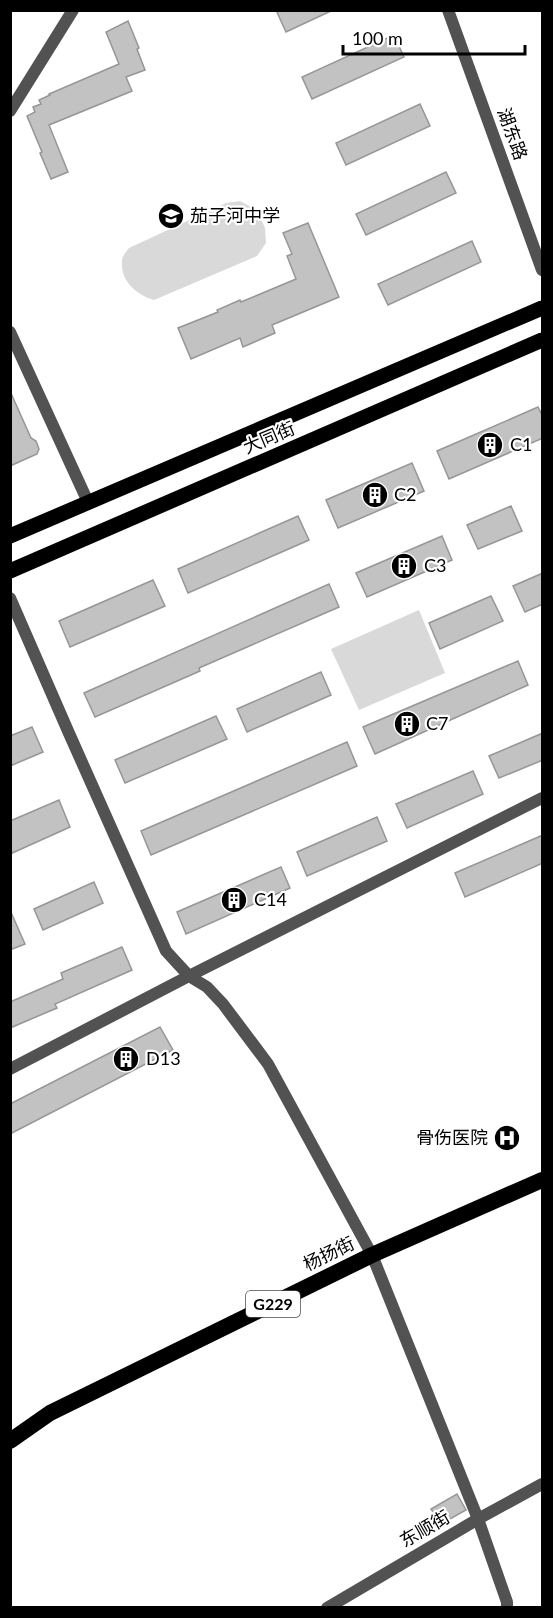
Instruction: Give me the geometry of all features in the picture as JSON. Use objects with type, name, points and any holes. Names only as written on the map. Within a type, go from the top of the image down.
[{"type":"highway","name":"杨扬街","points":[[10,1441],[50,1413],[372,1255],[543,1180]]},
{"type":"main road","name":"大同街","points":[[10,536],[543,308]]},
{"type":"main road","name":"大同街","points":[[10,571],[543,340]]},
{"type":"street","points":[[10,111],[73,10]]},
{"type":"street","name":"湖东路","points":[[448,10],[543,270]]},
{"type":"street","points":[[10,332],[88,502]]},
{"type":"street","points":[[10,598],[166,951],[189,976],[207,987],[223,1004],[268,1064],[372,1255],[478,1520],[507,1602],[507,1608]]},
{"type":"street","points":[[10,1069],[543,798]]},
{"type":"street","name":"东顺街","points":[[327,1608],[543,1484]]},
{"type":"shaded area","points":[[240,201],[257,210],[265,228],[266,243],[257,256],[154,300],[136,291],[127,281],[122,261],[129,248],[226,203]]},
{"type":"shaded area","points":[[419,610],[445,673],[359,710],[331,649]]},
{"type":"building","points":[[276,10],[333,10],[286,32]]},
{"type":"building","points":[[128,21],[145,70],[126,77],[132,91],[49,125],[68,172],[51,179],[27,116],[35,112],[33,107],[41,104],[39,100],[49,94],[119,64],[106,32]]},
{"type":"building","points":[[394,35],[404,57],[312,99],[302,77]]},
{"type":"building","points":[[420,104],[430,126],[346,165],[336,143]]},
{"type":"building","points":[[446,172],[456,193],[366,235],[356,214]]},
{"type":"building","points":[[308,223],[339,297],[272,325],[275,333],[243,347],[240,338],[191,359],[178,328],[218,312],[217,310],[240,300],[241,302],[296,279],[287,256],[292,254],[283,233]]},
{"type":"building","points":[[472,241],[481,262],[388,305],[378,284]]},
{"type":"building","points":[[10,391],[31,438],[36,441],[39,449],[37,454],[10,466]]},
{"type":"building","name":"C1","points":[[538,407],[543,417],[543,438],[449,479],[437,451]]},
{"type":"building","name":"C2","points":[[412,463],[424,491],[338,528],[326,500]]},
{"type":"building","points":[[511,506],[522,531],[478,549],[467,525]]},
{"type":"building","points":[[298,516],[309,540],[188,593],[178,569]]},
{"type":"building","name":"C3","points":[[442,536],[452,560],[367,597],[356,573]]},
{"type":"building","points":[[543,573],[543,604],[525,612],[513,586]]},
{"type":"building","points":[[153,580],[165,606],[70,647],[59,621]]},
{"type":"building","points":[[329,584],[339,607],[199,668],[200,671],[95,717],[84,693]]},
{"type":"building","points":[[491,596],[503,621],[440,649],[429,623]]},
{"type":"building","points":[[518,661],[528,685],[375,754],[363,727]]},
{"type":"building","points":[[321,672],[331,695],[247,732],[237,709]]},
{"type":"building","points":[[216,716],[227,739],[125,783],[115,760]]},
{"type":"building","points":[[32,727],[43,752],[10,766],[10,736]]},
{"type":"building","points":[[543,733],[543,760],[499,778],[489,756]]},
{"type":"building","points":[[347,742],[357,766],[151,855],[141,831]]},
{"type":"building","points":[[473,771],[483,794],[407,828],[396,804]]},
{"type":"building","points":[[59,800],[70,827],[10,854],[10,821]]},
{"type":"building","points":[[377,817],[387,841],[307,876],[297,852]]},
{"type":"building","points":[[543,835],[543,863],[465,897],[455,873]]},
{"type":"building","name":"C14","points":[[281,867],[290,888],[186,934],[177,912]]},
{"type":"building","points":[[94,882],[103,903],[43,930],[34,909]]},
{"type":"building","points":[[10,910],[25,944],[10,950]]},
{"type":"building","points":[[122,947],[132,970],[55,1004],[57,1008],[10,1028],[10,1002],[63,979],[61,973]]},
{"type":"building","points":[[160,1027],[173,1050],[10,1134],[10,1104]]},
{"type":"building","points":[[457,1494],[466,1510],[441,1524],[431,1509]]},
{"type":"place","name":"茄子河中学","points":[[171,216]]},
{"type":"place","name":"C1","points":[[490,445]]},
{"type":"place","name":"C2","points":[[375,495]]},
{"type":"place","name":"C3","points":[[404,566]]},
{"type":"place","name":"C7","points":[[407,724]]},
{"type":"place","name":"C14","points":[[234,900]]},
{"type":"place","name":"D13","points":[[126,1059]]},
{"type":"place","name":"骨伤医院","points":[[507,1138]]}]
